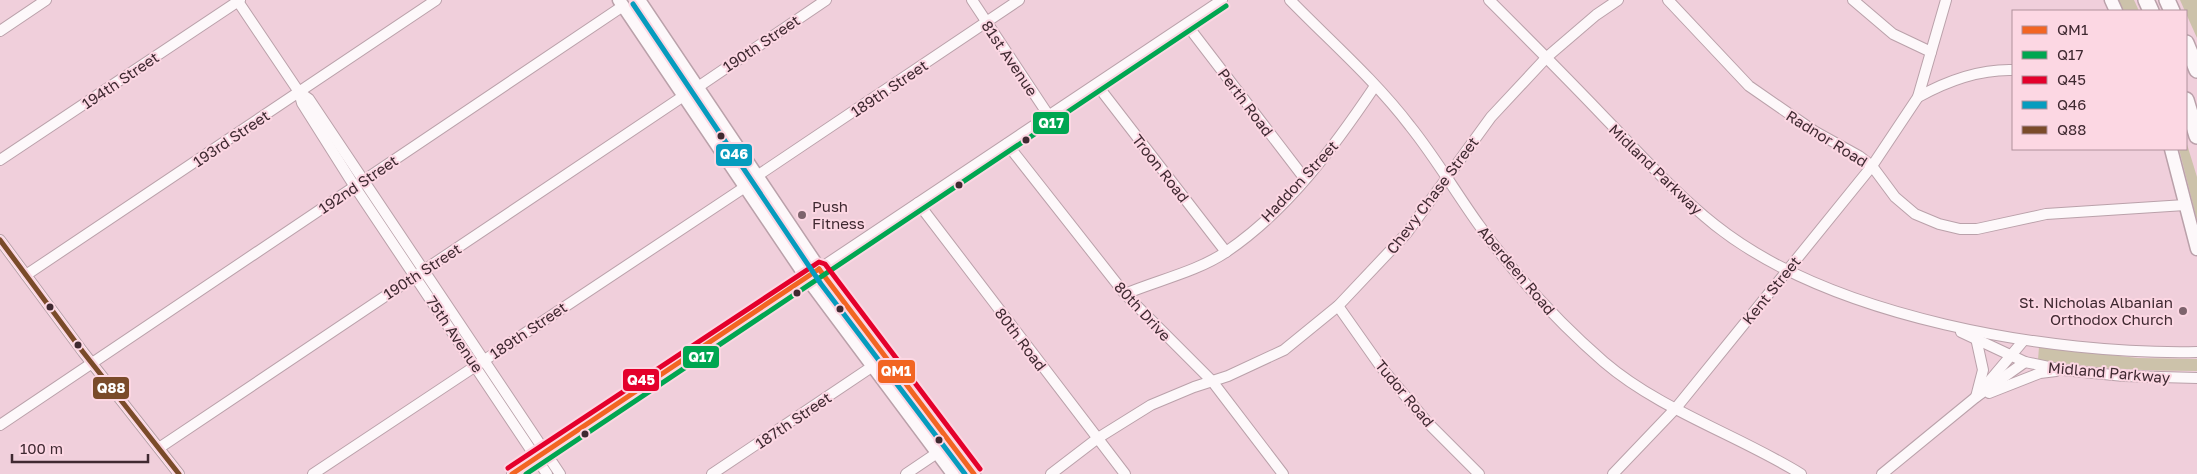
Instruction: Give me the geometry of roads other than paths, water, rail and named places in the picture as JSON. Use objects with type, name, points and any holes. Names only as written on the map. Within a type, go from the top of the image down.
[{"type":"highway","points":[[2187,45],[2197,70]]},
{"type":"highway","points":[[2187,103],[2197,136]]},
{"type":"main road","points":[[639,0],[819,269],[974,474]]},
{"type":"main road","points":[[621,3],[685,95],[806,277],[953,474]]},
{"type":"main road","points":[[2171,150],[2197,249]]},
{"type":"street","points":[[0,31],[46,0]]},
{"type":"street","name":"75th Avenue","points":[[238,0],[299,92],[302,103],[359,184],[541,454],[560,474]]},
{"type":"street","name":"194th Street","points":[[0,160],[238,0]]},
{"type":"street","name":"193rd Street","points":[[26,275],[436,0]]},
{"type":"street","name":"190th Street","points":[[698,87],[826,0]]},
{"type":"street","name":"81st Avenue","points":[[972,0],[1049,116]]},
{"type":"street","name":"189th Street","points":[[758,176],[1020,0]]},
{"type":"street","points":[[512,474],[1222,0]]},
{"type":"street","name":"Aberdeen Road","points":[[1290,0],[1375,86],[1410,126],[1490,240],[1518,275],[1560,321],[1612,368],[1640,389],[1776,458],[1801,474]]},
{"type":"street","name":"Midland Parkway","points":[[1489,0],[1674,191],[1717,226],[1787,271],[1877,304],[1939,323],[1976,338],[2025,362],[2063,370],[2133,376],[2197,378]]},
{"type":"street","name":"Chevy Chase Street","points":[[1051,474],[1098,438],[1151,404],[1228,376],[1284,350],[1338,306],[1406,234],[1491,117],[1547,58],[1596,15],[1618,0]]},
{"type":"street","name":"Radnor Road","points":[[1668,0],[1749,86],[1814,131],[1843,146],[1872,166],[1895,198],[1915,214],[1939,224],[1960,229],[1977,229],[2054,213],[2185,205]]},
{"type":"street","points":[[1853,0],[1893,34],[1931,52]]},
{"type":"street","points":[[1918,97],[1946,0]]},
{"type":"street","name":"192nd Street","points":[[0,425],[359,184],[621,3]]},
{"type":"street","name":"Perth Road","points":[[1187,24],[1305,178]]},
{"type":"street","points":[[1918,97],[1946,82],[1982,73],[2012,70]]},
{"type":"street","name":"Troon Road","points":[[1097,85],[1226,252]]},
{"type":"street","name":"Haddon Street","points":[[1125,294],[1199,266],[1226,252],[1272,215],[1337,141],[1375,86]]},
{"type":"street","name":"190th Street","points":[[158,448],[685,95]]},
{"type":"street","name":"Kent Street","points":[[1613,474],[1676,408],[1872,166],[1918,97]]},
{"type":"street","name":"80th Drive","points":[[1007,144],[1125,294],[1212,381],[1283,474]]},
{"type":"street","name":"189th Street","points":[[313,474],[745,187]]},
{"type":"street","name":"80th Road","points":[[918,203],[1125,474]]},
{"type":"street","points":[[0,240],[83,352],[93,362],[178,474]]},
{"type":"street","name":"Tudor Road","points":[[1338,306],[1381,367],[1428,423],[1479,474]]},
{"type":"street","name":"Midland Parkway","points":[[1939,323],[2024,340],[2118,349],[2197,352]]},
{"type":"street","points":[[1976,338],[1983,370],[1976,397]]},
{"type":"street","points":[[1976,397],[2024,340]]},
{"type":"street","points":[[1882,474],[1976,397],[2025,362],[2024,340]]},
{"type":"street","name":"187th Street","points":[[712,474],[873,366]]},
{"type":"street","points":[[1976,397],[2040,374],[2063,370]]},
{"type":"street","points":[[906,474],[937,453]]},
{"type":"street","name":"75th Avenue","points":[[541,454],[547,474]]},
{"type":"place","name":"Push Fitness","points":[[802,215]]},
{"type":"place","name":"St. Nicholas Albanian Orthodox Church","points":[[2183,311]]}]
